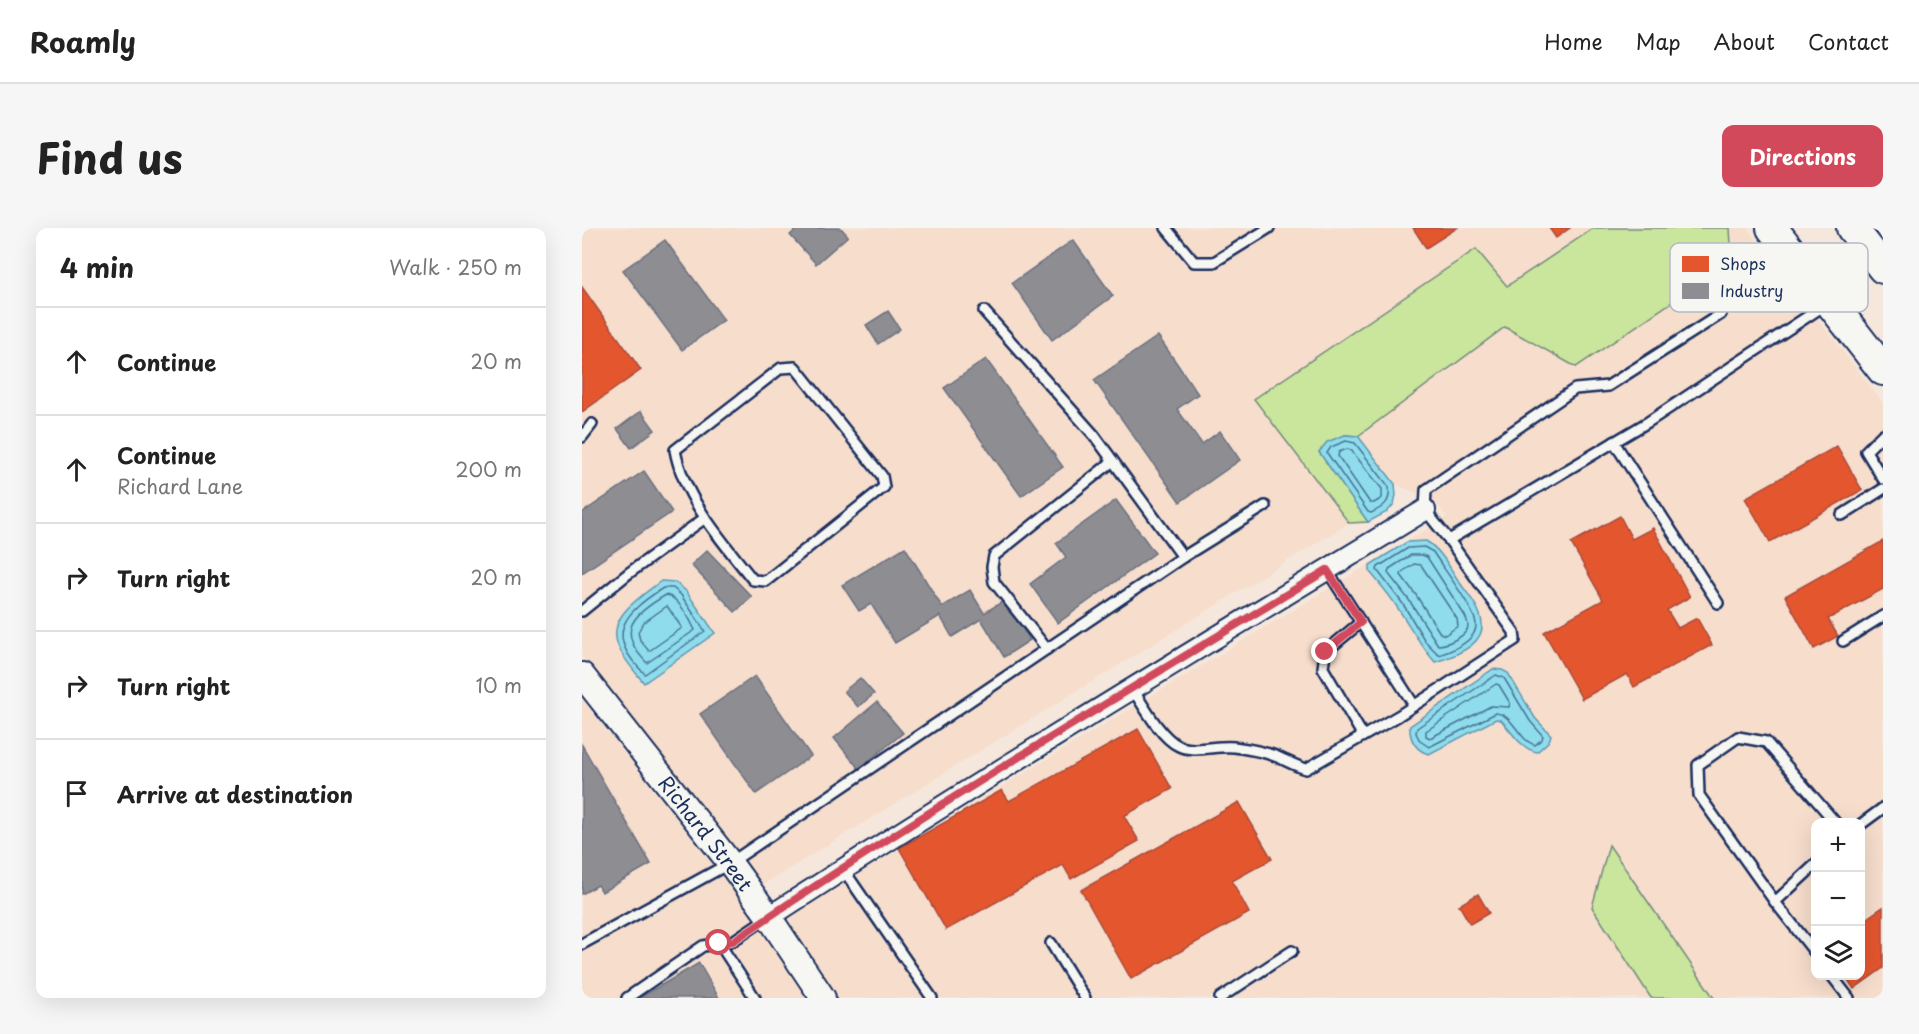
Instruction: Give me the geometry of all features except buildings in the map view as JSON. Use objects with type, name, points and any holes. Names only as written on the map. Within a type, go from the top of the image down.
[{"type":"main road","points":[[1772,228],[1784,243]]},
{"type":"main road","points":[[1852,228],[1864,243]]},
{"type":"main road","points":[[1868,249],[1883,268]]},
{"type":"main road","points":[[1838,312],[1883,370]]},
{"type":"street","points":[[769,917],[891,837],[1425,510]]},
{"type":"street","name":"Richard Street","points":[[582,675],[730,863],[823,998]]},
{"type":"lane","points":[[1166,228],[1194,262],[1214,262],[1269,228]]},
{"type":"lane","points":[[984,311],[1094,435],[1183,558]]},
{"type":"lane","points":[[1449,540],[1648,422],[1815,312]]},
{"type":"lane","points":[[1132,688],[1164,734],[1178,746],[1191,750],[1203,747],[1232,747],[1251,750],[1280,758],[1306,769],[1414,705],[1515,640],[1514,632],[1425,510],[1426,490],[1575,389],[1608,386],[1721,314]]},
{"type":"lane","points":[[795,367],[882,476],[885,487],[766,581],[753,580],[705,518],[677,464],[675,450],[780,368],[795,367]]},
{"type":"lane","points":[[582,437],[592,424]]},
{"type":"lane","points":[[1883,434],[1866,451],[1883,479]]},
{"type":"lane","points":[[1614,442],[1718,603]]},
{"type":"lane","points":[[1047,649],[994,582],[992,567],[994,556],[1113,461]]},
{"type":"lane","points":[[1842,515],[1883,489]]},
{"type":"lane","points":[[582,944],[730,863],[1183,558],[1265,506]]},
{"type":"lane","points":[[582,611],[705,518]]},
{"type":"lane","points":[[1327,570],[1414,705]]},
{"type":"lane","points":[[1844,641],[1883,616]]},
{"type":"lane","points":[[1361,622],[1325,652],[1323,668],[1363,736]]},
{"type":"lane","points":[[1811,949],[1699,795],[1698,765],[1738,737],[1766,742],[1831,818]]},
{"type":"lane","points":[[1865,821],[1883,808]]},
{"type":"lane","points":[[1775,902],[1811,868]]},
{"type":"lane","points":[[843,869],[932,998]]},
{"type":"lane","points":[[627,998],[703,946],[733,941],[769,917]]},
{"type":"lane","points":[[719,943],[755,998]]},
{"type":"lane","points":[[1051,943],[1085,998]]},
{"type":"lane","points":[[1220,998],[1292,951]]},
{"type":"lane","points":[[1836,980],[1849,998]]},
{"type":"shaded area","points":[[582,228],[1594,228],[1507,286],[1477,249],[1254,399],[1349,523],[761,886],[582,656]]},
{"type":"shaded area","points":[[1730,228],[1747,228],[1759,243],[1730,243]]},
{"type":"shaded area","points":[[1670,279],[1670,312],[1812,312],[1883,403],[1883,998],[1714,998],[1609,846],[1592,908],[1651,998],[838,998],[785,918],[1447,517],[1435,501],[1395,484],[1358,436],[1505,327]]},
{"type":"shaded area","points":[[582,699],[738,896],[806,998],[582,998]]},
{"type":"green space","points":[[1594,228],[1730,228],[1731,243],[1670,243],[1670,303],[1576,367],[1505,327],[1358,436],[1345,435],[1319,452],[1368,522],[1349,523],[1254,399],[1476,249],[1507,286]]},
{"type":"green space","points":[[1609,845],[1714,998],[1651,998],[1592,907]]},
{"type":"water","points":[[1345,435],[1358,436],[1395,484],[1394,504],[1387,512],[1368,522],[1319,452],[1327,442]]},
{"type":"water","points":[[1426,541],[1440,553],[1473,600],[1482,624],[1478,639],[1466,649],[1435,662],[1391,598],[1370,572],[1370,565],[1407,542]]},
{"type":"water","points":[[661,581],[675,582],[686,591],[715,633],[644,683],[621,652],[616,640],[616,630],[625,611]]},
{"type":"water","points":[[1493,669],[1508,673],[1535,718],[1551,735],[1549,741],[1537,752],[1531,750],[1521,743],[1501,720],[1496,719],[1429,754],[1417,747],[1412,740],[1410,726]]},
{"type":"route","points":[[719,943],[733,941],[891,837],[1059,732],[1327,570],[1361,622],[1325,652]]}]
